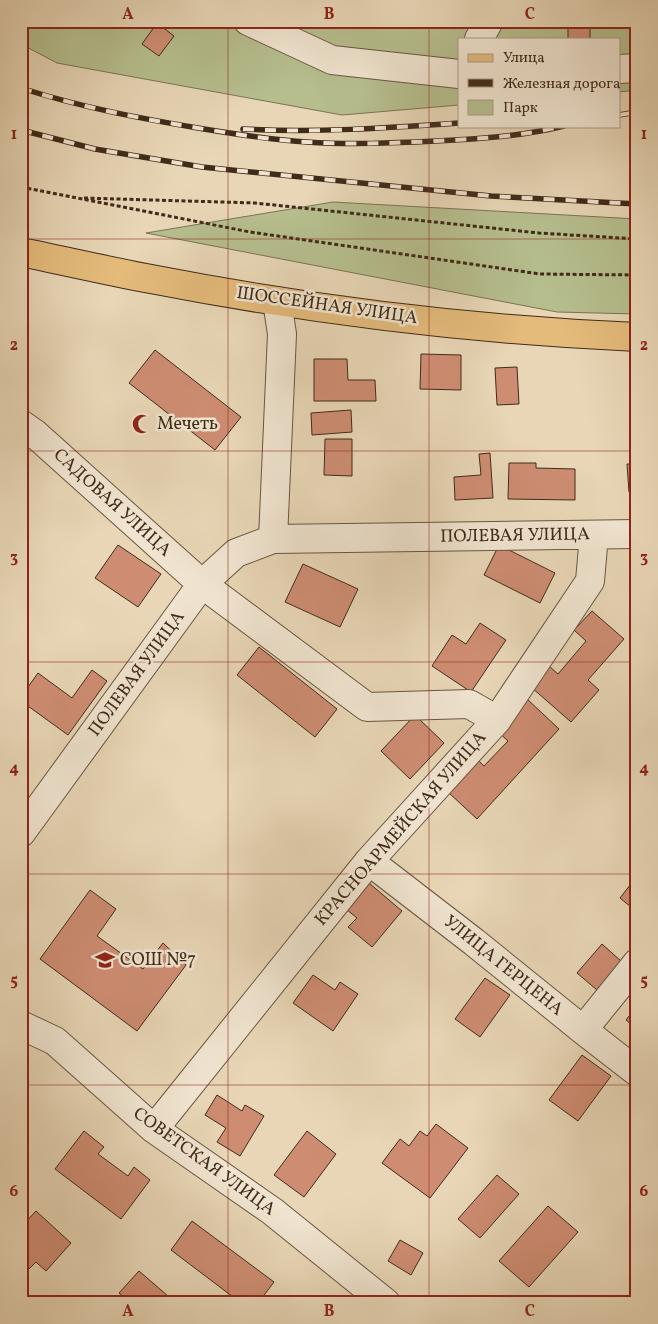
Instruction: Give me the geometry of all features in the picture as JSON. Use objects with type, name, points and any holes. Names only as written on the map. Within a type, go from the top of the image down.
[{"type":"main road","name":"ШОССЕЙНАЯ УЛИЦА","points":[[21,252],[152,279],[278,301],[414,319],[548,333],[637,337]]},
{"type":"street","points":[[248,21],[332,60],[458,73]]},
{"type":"street","points":[[480,38],[489,21]]},
{"type":"street","points":[[620,69],[637,68]]},
{"type":"street","points":[[273,539],[282,334],[278,301]]},
{"type":"street","name":"САДОВАЯ УЛИЦА","points":[[21,424],[202,584],[367,707],[469,704],[497,720]]},
{"type":"street","name":"ПОЛЕВАЯ УЛИЦА","points":[[21,833],[202,584],[236,553],[273,539],[637,534]]},
{"type":"street","name":"КРАСНОАРМЕЙСКАЯ УЛИЦА","points":[[154,1129],[369,861],[497,720],[590,581],[594,535]]},
{"type":"street","name":"УЛИЦА ГЕРЦЕНА","points":[[369,861],[637,1072]]},
{"type":"street","points":[[583,1030],[637,963]]},
{"type":"street","name":"СОВЕТСКАЯ УЛИЦА","points":[[21,1025],[55,1041],[154,1129],[272,1212],[386,1303]]},
{"type":"path","points":[[21,187],[250,232],[540,274],[637,275]]},
{"type":"path","points":[[73,197],[255,203],[539,233],[637,239]]},
{"type":"green space","points":[[21,21],[637,21],[637,90],[620,92],[620,38],[458,38],[458,105],[342,115],[57,63],[21,44]]},
{"type":"green space","points":[[333,202],[637,219],[637,314],[557,312],[146,233]]},
{"type":"building","points":[[140,21],[150,21],[145,27]]},
{"type":"building","points":[[321,21],[337,21],[336,25]]},
{"type":"building","points":[[568,21],[590,21],[590,38],[568,38]]},
{"type":"building","points":[[157,23],[174,36],[159,56],[142,44]]},
{"type":"building","points":[[155,350],[241,417],[215,450],[129,383]]},
{"type":"building","points":[[421,354],[461,355],[461,390],[420,389]]},
{"type":"building","points":[[314,359],[347,359],[348,380],[375,380],[376,401],[314,401]]},
{"type":"building","points":[[517,367],[519,404],[497,405],[495,368]]},
{"type":"building","points":[[351,410],[352,432],[312,435],[311,413]]},
{"type":"building","points":[[325,439],[352,439],[352,476],[324,475]]},
{"type":"building","points":[[490,453],[493,498],[455,500],[454,477],[481,475],[479,454]]},
{"type":"building","points":[[509,463],[536,463],[536,468],[575,469],[575,500],[508,499]]},
{"type":"building","points":[[627,464],[637,464],[637,491],[629,492]]},
{"type":"building","points":[[118,545],[161,574],[138,607],[95,578]]},
{"type":"building","points":[[499,545],[555,573],[540,603],[484,575]]},
{"type":"building","points":[[303,564],[358,589],[340,627],[285,602]]},
{"type":"building","points":[[592,611],[624,639],[588,680],[599,690],[571,722],[531,687],[549,666],[558,674],[586,641],[574,630]]},
{"type":"building","points":[[480,623],[506,640],[471,692],[432,666],[452,635],[466,644]]},
{"type":"building","points":[[259,647],[337,709],[315,737],[237,675]]},
{"type":"building","points":[[92,670],[107,681],[68,735],[21,701],[21,697],[38,673],[72,698]]},
{"type":"building","points":[[526,698],[559,729],[477,819],[448,792],[478,760],[484,766],[508,741],[497,731]]},
{"type":"building","points":[[415,715],[444,743],[410,779],[381,751]]},
{"type":"building","points":[[637,876],[637,912],[620,898]]},
{"type":"building","points":[[369,883],[402,911],[372,947],[348,927],[357,918],[346,909]]},
{"type":"building","points":[[90,890],[116,909],[97,936],[143,969],[163,943],[186,965],[137,1031],[40,959]]},
{"type":"building","points":[[602,944],[621,961],[597,990],[577,973]]},
{"type":"building","points":[[313,975],[335,990],[340,982],[358,994],[333,1031],[293,1003]]},
{"type":"building","points":[[485,978],[510,995],[480,1037],[455,1019]]},
{"type":"building","points":[[637,1006],[637,1029],[626,1020]]},
{"type":"building","points":[[582,1055],[611,1076],[578,1121],[549,1100]]},
{"type":"building","points":[[217,1095],[242,1111],[245,1105],[264,1116],[240,1156],[217,1142],[226,1128],[205,1115]]},
{"type":"building","points":[[436,1124],[468,1148],[430,1198],[382,1163],[400,1139],[409,1146],[420,1131],[427,1136]]},
{"type":"building","points":[[84,1131],[104,1147],[98,1154],[128,1176],[134,1167],[150,1180],[121,1219],[55,1169]]},
{"type":"building","points":[[307,1131],[336,1154],[304,1197],[274,1175]]},
{"type":"building","points":[[497,1175],[519,1194],[480,1238],[458,1219]]},
{"type":"building","points":[[548,1206],[578,1232],[529,1287],[499,1261]]},
{"type":"building","points":[[36,1211],[71,1243],[46,1271],[36,1262],[27,1271],[21,1265],[21,1227]]},
{"type":"building","points":[[192,1221],[274,1282],[258,1303],[241,1303],[171,1250]]},
{"type":"building","points":[[400,1240],[423,1253],[411,1275],[388,1261]]},
{"type":"building","points":[[139,1271],[176,1303],[131,1303],[119,1293]]},
{"type":"building","points":[[188,1296],[196,1303],[182,1303]]},
{"type":"railway","points":[[21,88],[65,101],[131,116],[293,141],[355,144],[452,140],[517,135],[553,128]]},
{"type":"railway","points":[[620,115],[637,112]]},
{"type":"railway","points":[[243,129],[324,130],[458,123]]},
{"type":"railway","points":[[21,130],[95,149],[202,167],[491,196],[637,204]]},
{"type":"place","name":"Мечеть","points":[[142,424]]},
{"type":"place","name":"СОШ №7","points":[[105,960]]}]
